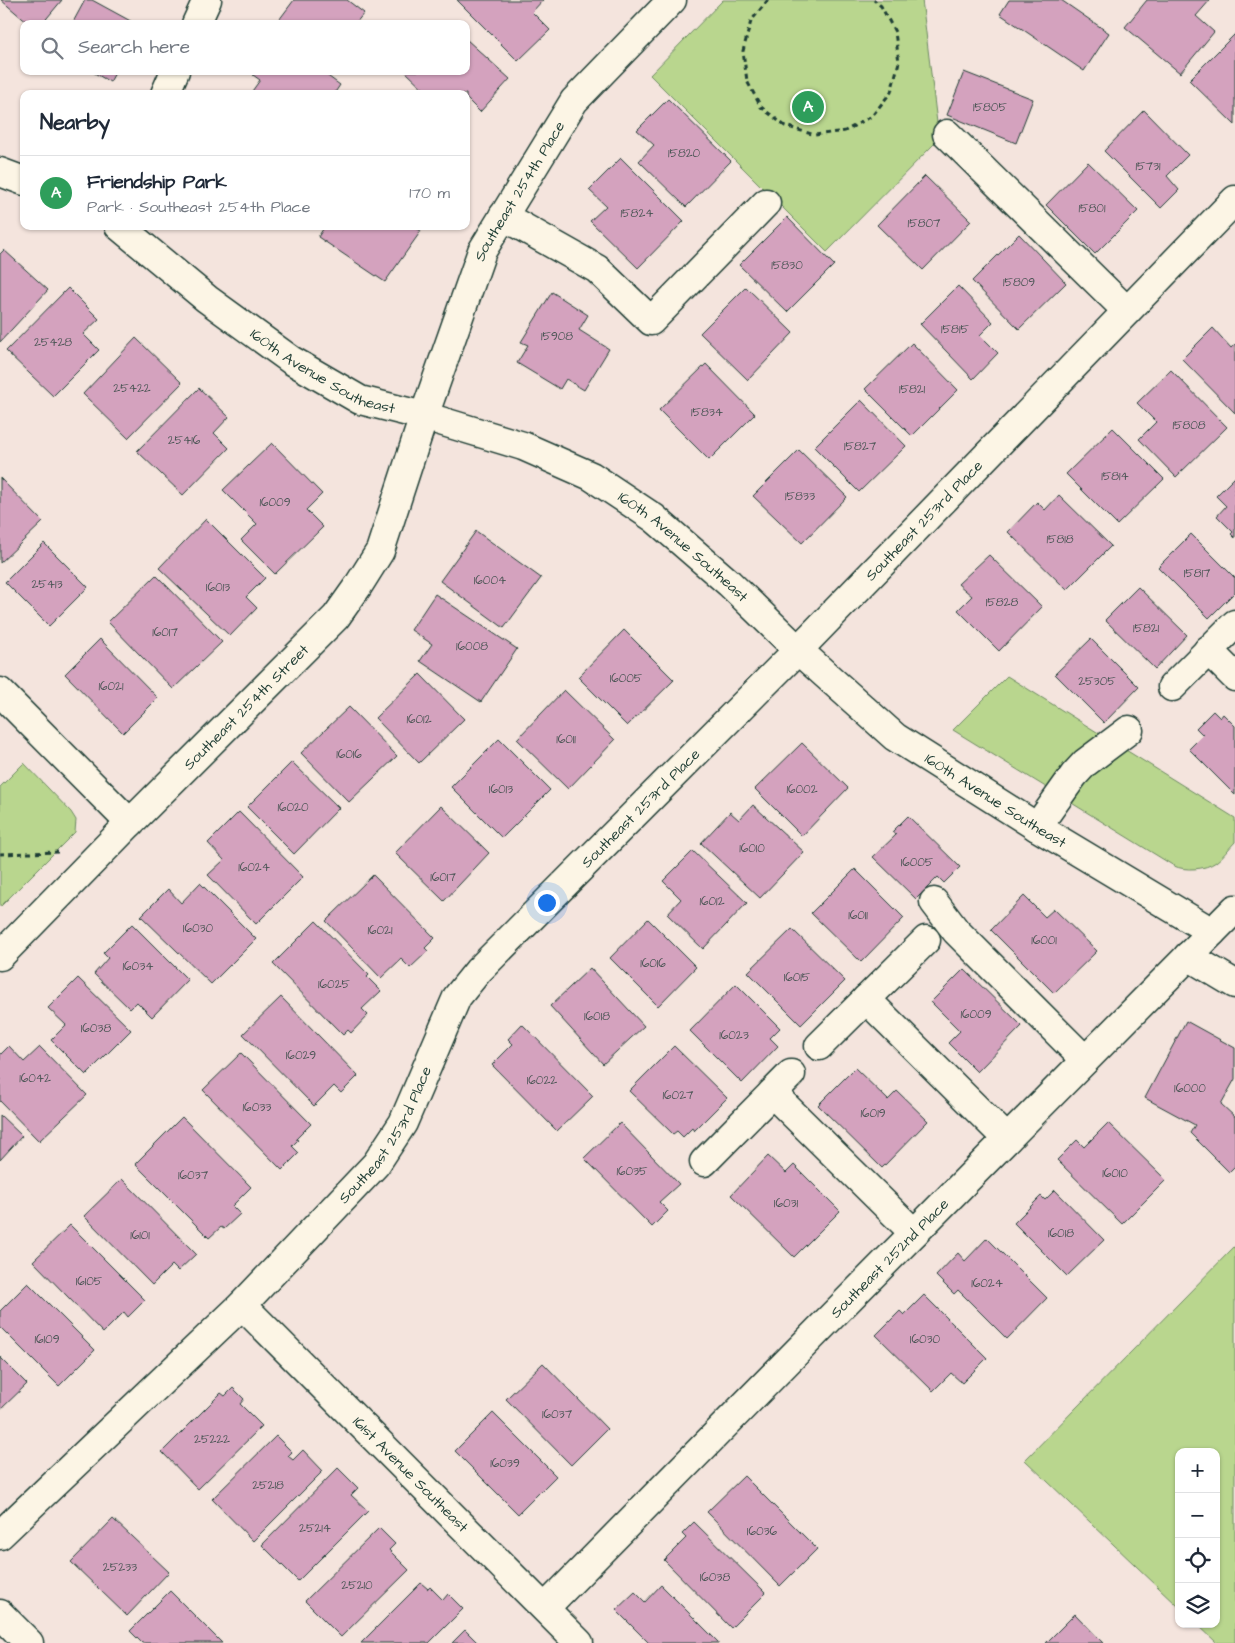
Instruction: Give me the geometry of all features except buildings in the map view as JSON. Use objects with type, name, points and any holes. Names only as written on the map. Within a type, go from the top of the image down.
[{"type":"street","points":[[198,20],[207,0]]},
{"type":"street","name":"Southeast 254th Place","points":[[424,416],[482,251],[574,101],[672,0]]},
{"type":"street","points":[[167,90],[173,75]]},
{"type":"street","points":[[947,134],[1127,311]]},
{"type":"street","points":[[0,172],[20,180]]},
{"type":"street","name":"Southeast 253rd Place","points":[[0,1535],[242,1305],[376,1164],[403,1123],[457,997],[478,971],[798,650],[1235,200]]},
{"type":"street","points":[[503,216],[597,269],[651,320],[766,204]]},
{"type":"street","name":"160th Avenue Southeast","points":[[124,230],[207,299],[291,360],[360,400],[424,416],[523,446],[591,476],[654,518],[729,583],[798,650],[895,738],[1037,827],[1212,932]]},
{"type":"street","name":"Southeast 254th Street","points":[[0,956],[336,617],[380,552],[424,416]]},
{"type":"street","points":[[1172,687],[1235,624]]},
{"type":"street","points":[[1208,650],[1235,677]]},
{"type":"street","points":[[0,692],[130,823]]},
{"type":"street","points":[[1037,827],[1074,775],[1085,763],[1129,730]]},
{"type":"street","points":[[934,902],[956,930],[1085,1060]]},
{"type":"street","name":"Southeast 252nd Place","points":[[545,1608],[1235,909]]},
{"type":"street","points":[[819,1046],[926,940]]},
{"type":"street","points":[[1188,956],[1235,984]]},
{"type":"street","points":[[866,999],[1007,1139]]},
{"type":"street","points":[[704,1162],[791,1074]]},
{"type":"street","points":[[772,1093],[914,1233]]},
{"type":"street","name":"161st Avenue Southeast","points":[[242,1305],[579,1643]]},
{"type":"street","points":[[0,1614],[29,1643]]},
{"type":"path","points":[[768,0],[751,21],[743,51],[746,81],[761,107],[785,126],[815,135],[845,131],[872,116],[891,92],[899,62],[895,32],[881,6],[874,0]]},
{"type":"path","points":[[0,854],[63,852]]},
{"type":"green space","points":[[723,0],[922,0],[939,139],[827,252],[650,75]]},
{"type":"green space","points":[[1007,676],[1235,818],[1235,842],[1219,860],[1211,865],[1201,868],[1179,868],[953,730]]},
{"type":"green space","points":[[24,763],[71,812],[76,820],[75,832],[0,907],[0,787]]},
{"type":"green space","points":[[1235,1246],[1235,1643],[1217,1643],[1201,1628],[1220,1628],[1220,1448],[1175,1448],[1175,1603],[1025,1460]]},
{"type":"place","name":"Friendship Park","points":[[808,107]]}]
